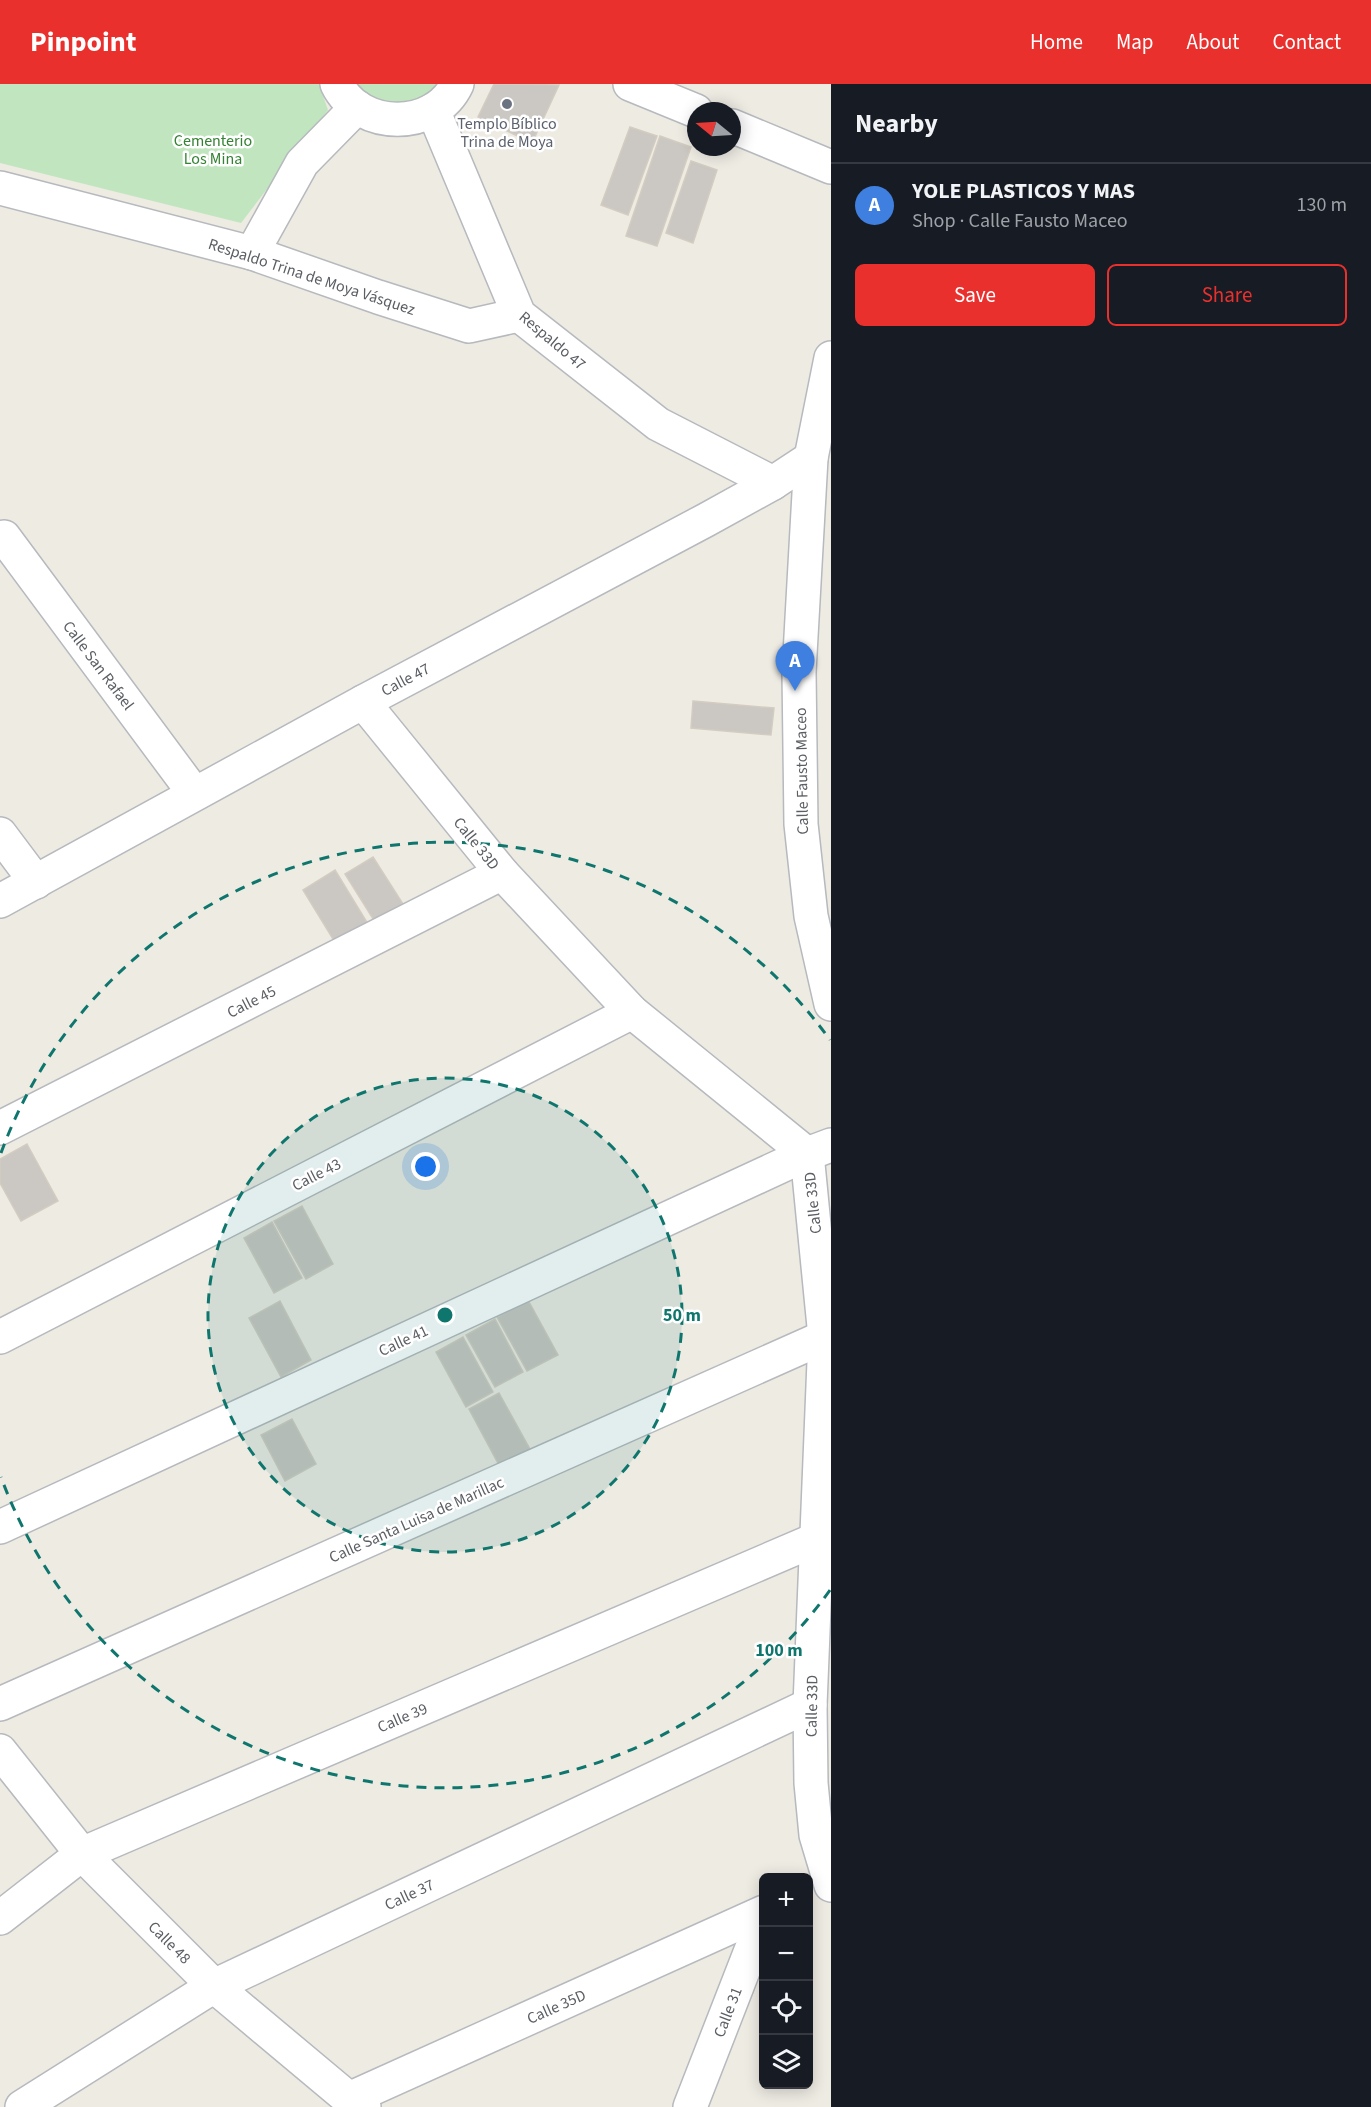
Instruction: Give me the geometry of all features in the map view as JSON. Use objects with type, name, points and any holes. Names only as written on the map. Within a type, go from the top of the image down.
[{"type":"street","points":[[252,254],[302,163],[347,96],[375,116],[395,120],[415,118],[433,110],[454,92],[457,84]]},
{"type":"street","points":[[630,84],[687,107]]},
{"type":"street","name":"Respaldo 47","points":[[433,110],[519,315],[658,424],[773,483]]},
{"type":"street","points":[[741,130],[831,167]]},
{"type":"street","name":"Respaldo Trina de Moya Vásquez","points":[[0,188],[252,254],[469,326],[519,315]]},
{"type":"street","name":"Calle Fausto Maceo","points":[[831,358],[811,459],[799,672],[801,824],[811,916],[831,1004]]},
{"type":"street","name":"Calle 47","points":[[0,901],[194,793],[773,483],[811,459]]},
{"type":"street","name":"Calle San Rafael","points":[[4,537],[194,793]]},
{"type":"street","name":"Calle 33D","points":[[363,702],[502,873],[632,1012],[819,1149],[828,1335],[810,1705],[811,1783],[816,1834],[831,1885]]},
{"type":"street","points":[[0,834],[36,882]]},
{"type":"street","name":"Calle 45","points":[[0,1128],[502,873]]},
{"type":"street","name":"Calle 43","points":[[0,1337],[632,1012]]},
{"type":"street","name":"Calle 41","points":[[0,1527],[819,1149]]},
{"type":"street","name":"Calle Santa Luisa de Marillac","points":[[0,1704],[828,1335]]},
{"type":"street","name":"Calle 39","points":[[0,1918],[82,1854],[817,1539]]},
{"type":"street","name":"Calle 37","points":[[22,2107],[214,1986],[810,1705]]},
{"type":"street","name":"Calle 48","points":[[0,1751],[82,1854],[214,1986],[356,2103]]},
{"type":"street","points":[[813,1897],[831,1892]]},
{"type":"street","name":"Calle 35D","points":[[356,2103],[759,1914]]},
{"type":"street","name":"Calle 31","points":[[690,2107],[760,1927]]},
{"type":"green space","name":"Cementerio Los Mina","points":[[0,84],[319,84],[328,110],[241,223],[0,163]]},
{"type":"green space","points":[[347,84],[446,84],[433,98],[393,110]]},
{"type":"building","points":[[494,84],[559,85],[532,143],[478,117]]},
{"type":"building","points":[[630,127],[657,136],[628,215],[601,205]]},
{"type":"building","points":[[660,136],[687,146],[688,156],[657,246],[626,236]]},
{"type":"building","points":[[691,161],[717,170],[693,243],[666,233]]},
{"type":"building","points":[[693,701],[774,708],[771,735],[691,728]]},
{"type":"building","points":[[373,857],[403,904],[375,922],[345,874]]},
{"type":"building","points":[[335,870],[368,924],[336,944],[303,890]]},
{"type":"building","points":[[27,1144],[58,1201],[21,1221],[0,1183],[0,1159]]},
{"type":"building","points":[[302,1206],[333,1264],[306,1279],[274,1221]]},
{"type":"building","points":[[272,1222],[302,1278],[274,1293],[244,1238]]},
{"type":"building","points":[[528,1300],[558,1355],[527,1371],[497,1317]]},
{"type":"building","points":[[280,1301],[311,1360],[281,1377],[249,1318]]},
{"type":"building","points":[[495,1319],[523,1372],[495,1387],[466,1335]]},
{"type":"building","points":[[463,1337],[493,1392],[466,1407],[436,1352]]},
{"type":"building","points":[[499,1393],[531,1451],[500,1467],[469,1409]]},
{"type":"building","points":[[292,1419],[316,1464],[285,1481],[261,1435]]},
{"type":"place","name":"Templo Bíblico Trina de Moya","points":[[507,104]]},
{"type":"place","name":"YOLE PLASTICOS Y MAS","points":[[795,691]]}]
